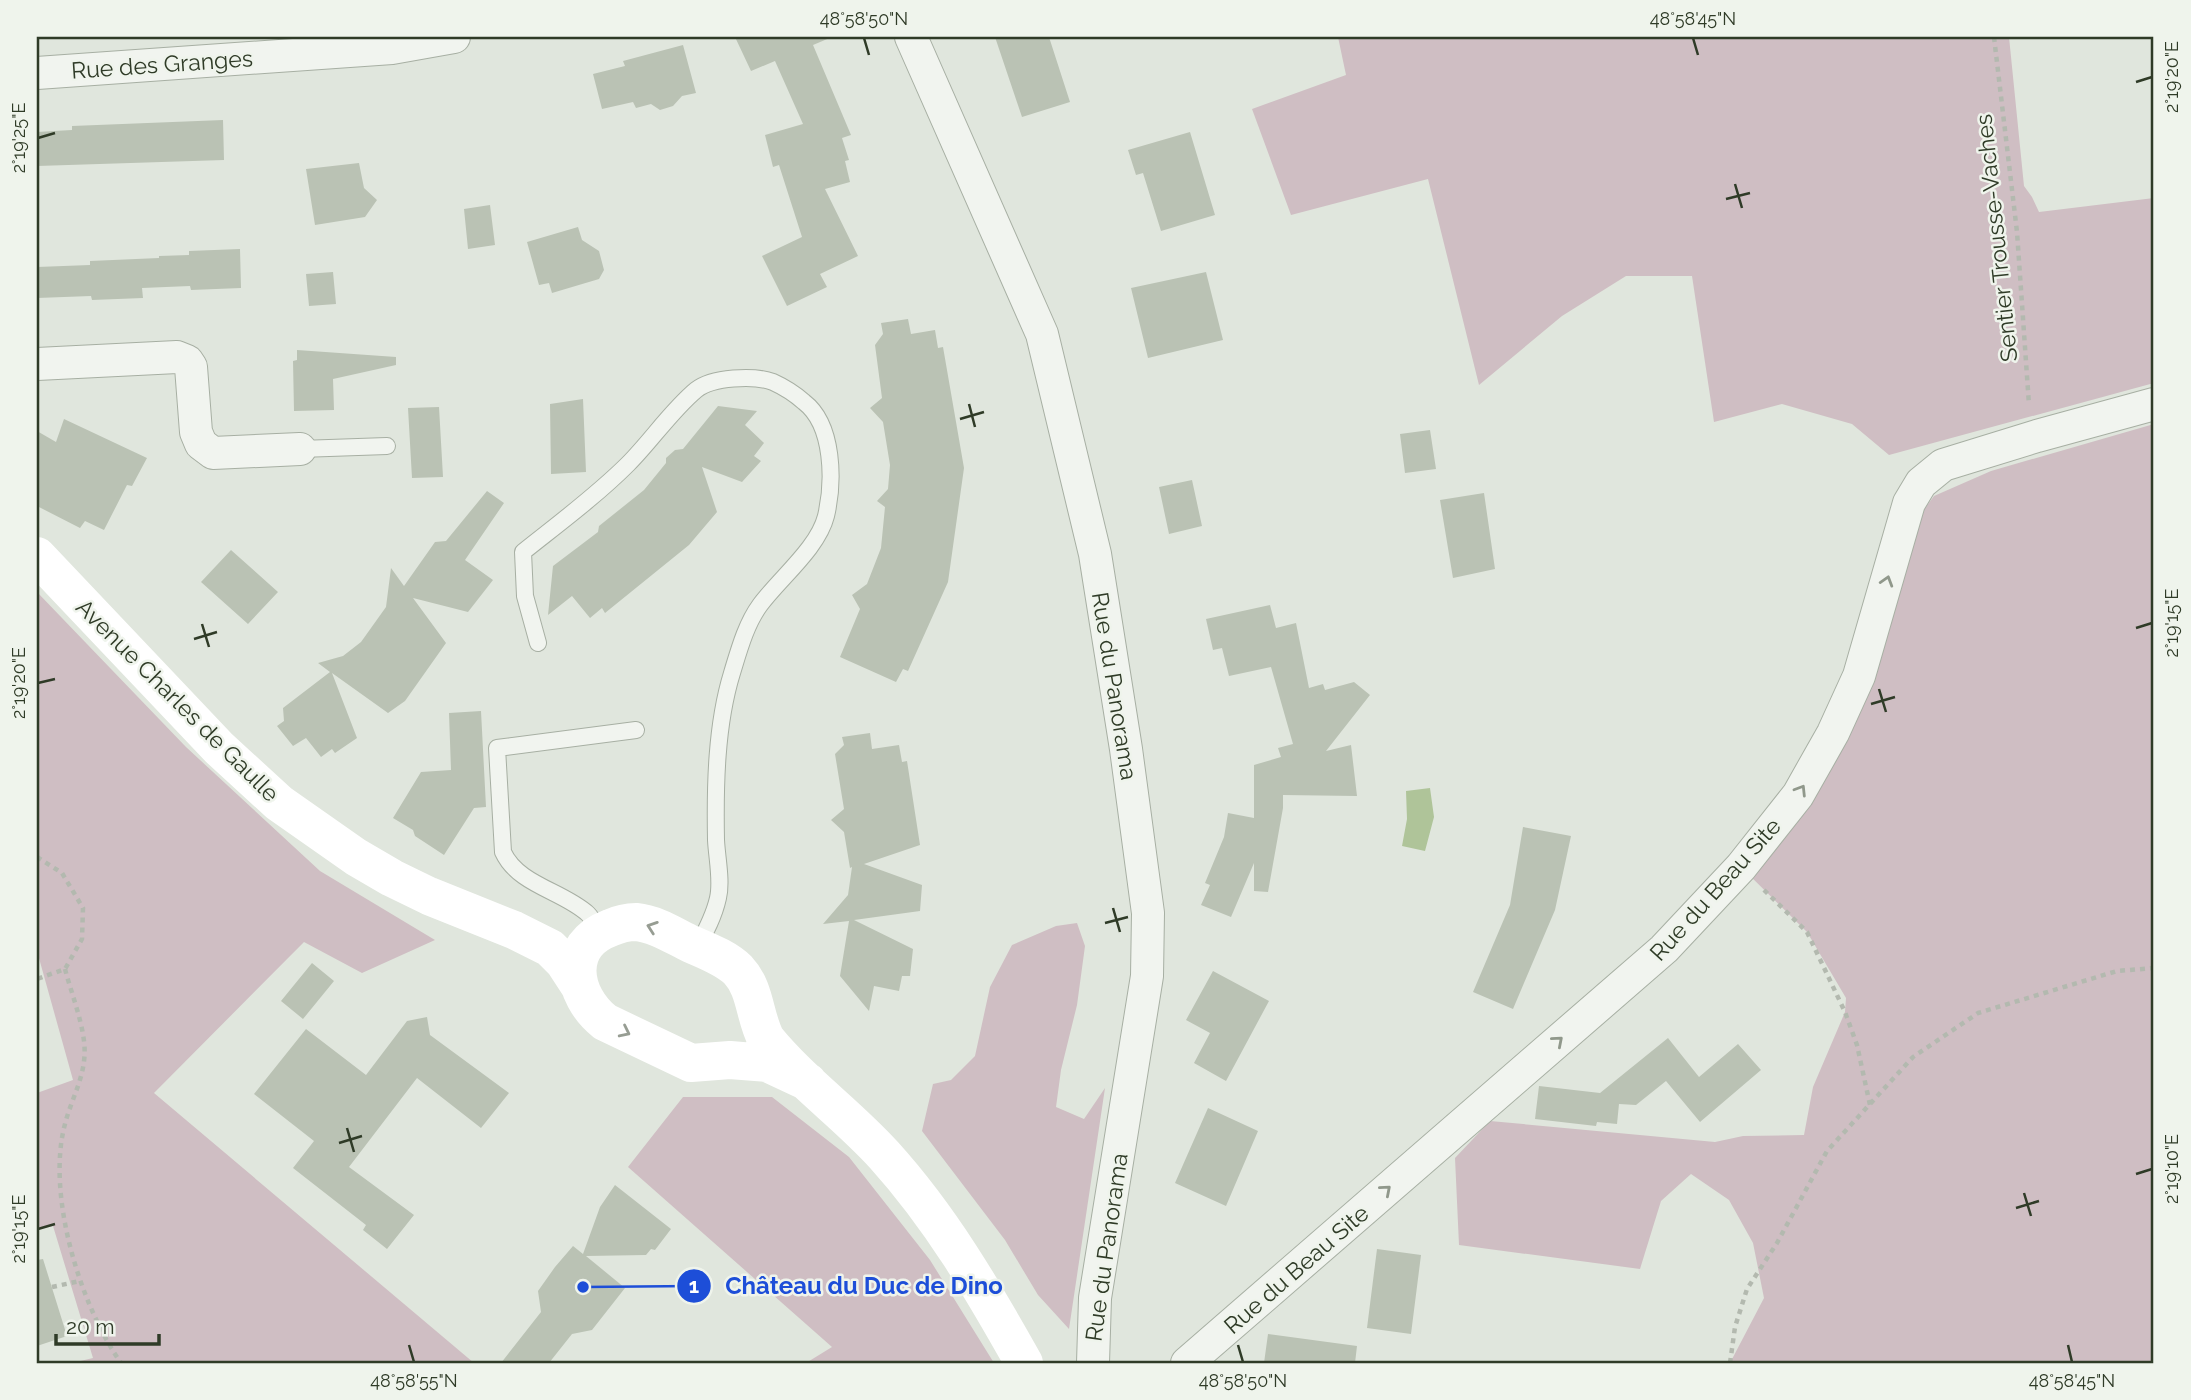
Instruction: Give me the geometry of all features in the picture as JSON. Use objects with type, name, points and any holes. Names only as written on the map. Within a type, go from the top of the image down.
[{"type":"main road","name":"Avenue Charles de Gaulle","points":[[37,555],[219,748],[279,803],[356,858],[451,905],[514,930],[550,948],[564,962],[593,1013],[605,1022],[681,1060],[691,1063],[752,1060],[767,1063],[808,1082]]},
{"type":"main road","name":"Avenue Charles de Gaulle","points":[[514,930],[554,938],[599,933],[620,924],[634,922],[649,925],[725,960],[737,969],[752,994],[755,1011],[766,1039],[884,1155],[927,1206],[964,1259],[1024,1363]]},
{"type":"main road","points":[[579,985],[577,974],[583,950],[599,933]]},
{"type":"main road","points":[[704,1062],[716,1060],[736,1050],[748,1038],[755,1011]]},
{"type":"street","name":"Rue des Granges","points":[[37,73],[392,48],[454,37]]},
{"type":"street","name":"Rue du Panorama","points":[[911,37],[1042,334],[1095,554],[1126,749],[1148,912],[1147,975],[1095,1298],[1093,1363]]},
{"type":"street","points":[[37,364],[177,357],[187,361],[191,367],[196,432],[201,444],[213,453],[300,449]]},
{"type":"street","name":"Rue du Beau Site","points":[[1187,1363],[1664,949],[1741,867],[1798,796],[1833,733],[1859,676],[1909,503],[1921,483],[1944,465],[2154,404]]},
{"type":"lane","points":[[538,643],[525,596],[523,552],[627,465],[698,389],[717,380],[742,378],[771,381],[807,404],[821,422],[828,453],[829,502],[825,520],[814,541],[758,608],[744,635],[731,675],[721,720],[716,817],[719,895],[712,920],[697,947]]},
{"type":"lane","points":[[300,449],[387,446]]},
{"type":"lane","points":[[599,933],[589,915],[507,862],[503,852],[497,748],[636,730]]},
{"type":"path","name":"Sentier Trousse-Vaches","points":[[1994,37],[2017,232],[2029,402],[2037,436]]},
{"type":"path","points":[[37,857],[62,873],[83,908],[82,939],[65,969],[37,979]]},
{"type":"path","points":[[1741,867],[1807,932],[1845,1012],[1857,1045],[1870,1105]]},
{"type":"path","points":[[1730,1363],[1735,1327],[1747,1289],[1777,1243],[1827,1151],[1913,1057],[1978,1013],[2117,971],[2154,968]]},
{"type":"path","points":[[65,969],[84,1042],[81,1083],[64,1125],[59,1177],[69,1242],[86,1302],[121,1363]]},
{"type":"path","points":[[52,1287],[80,1281]]},
{"type":"shaded area","points":[[1338,37],[2009,37],[2024,186],[2039,212],[2154,198],[2154,383],[1889,455],[1852,424],[1782,404],[1714,422],[1692,276],[1626,276],[1562,316],[1479,385],[1428,179],[1291,215],[1252,109],[1346,75]]},
{"type":"shaded area","points":[[2154,424],[2154,1363],[1730,1363],[1764,1298],[1753,1243],[1729,1200],[1691,1174],[1661,1201],[1640,1269],[1459,1245],[1455,1158],[1490,1121],[1715,1142],[1743,1136],[1804,1135],[1813,1087],[1845,1012],[1846,998],[1807,932],[1741,867],[1819,783],[1912,526],[1934,496],[1991,471]]},
{"type":"shaded area","points":[[37,592],[186,747],[320,871],[435,940],[362,973],[304,942],[154,1093],[474,1363],[72,1363],[93,1358],[53,1226],[37,1229],[37,1093],[73,1080],[37,951]]},
{"type":"shaded area","points":[[1430,788],[1434,817],[1425,851],[1402,846],[1407,819],[1406,791]]},
{"type":"shaded area","points":[[1077,923],[1085,946],[1077,1005],[1061,1070],[1056,1107],[1084,1119],[1105,1088],[1069,1329],[1038,1295],[1005,1240],[922,1131],[933,1084],[951,1080],[975,1056],[990,987],[1012,945],[1056,926]]},
{"type":"shaded area","points":[[683,1097],[772,1097],[849,1157],[930,1260],[994,1363],[806,1363],[832,1347],[628,1167]]},
{"type":"building","points":[[735,37],[832,37],[813,45],[851,135],[842,138],[849,160],[845,161],[850,182],[825,189],[858,256],[820,274],[827,287],[787,306],[762,256],[802,237],[779,165],[773,167],[765,135],[803,124],[775,61],[751,71]]},
{"type":"building","points":[[995,37],[1049,37],[1070,102],[1022,117]]},
{"type":"building","points":[[683,45],[696,93],[682,96],[673,106],[660,110],[651,104],[636,108],[633,102],[602,109],[593,74],[625,66],[623,61]]},
{"type":"building","points":[[223,120],[224,160],[37,166],[37,132],[72,130],[72,126]]},
{"type":"building","points":[[1190,132],[1215,215],[1161,231],[1143,173],[1136,175],[1128,150]]},
{"type":"building","points":[[359,163],[364,188],[377,200],[365,217],[315,225],[306,169]]},
{"type":"building","points":[[490,205],[495,245],[468,249],[464,209]]},
{"type":"building","points":[[578,227],[582,240],[599,251],[604,270],[599,279],[552,293],[549,283],[539,285],[527,242]]},
{"type":"building","points":[[240,249],[241,288],[142,288],[143,298],[37,298],[37,267],[90,265],[90,261],[159,258],[189,255],[189,251]]},
{"type":"building","points":[[333,272],[336,304],[309,306],[306,274]]},
{"type":"building","points":[[1206,272],[1223,340],[1148,358],[1131,288]]},
{"type":"building","points":[[908,319],[911,334],[935,330],[938,348],[943,347],[964,468],[948,582],[908,671],[903,669],[896,682],[840,657],[860,609],[852,595],[867,584],[881,548],[885,507],[877,501],[888,489],[890,465],[883,422],[870,408],[882,398],[875,345],[883,334],[881,323]]},
{"type":"building","points":[[297,350],[396,357],[396,365],[333,379],[334,410],[294,411],[293,361],[297,360]]},
{"type":"building","points":[[583,399],[586,472],[551,474],[550,404]]},
{"type":"building","points":[[718,406],[757,411],[745,425],[764,443],[754,456],[761,461],[742,482],[702,467],[717,512],[689,545],[605,613],[602,608],[590,618],[572,596],[548,615],[553,566],[598,532],[599,526],[644,490],[666,463],[666,458],[675,450],[683,449]]},
{"type":"building","points":[[439,407],[443,477],[412,478],[408,408]]},
{"type":"building","points":[[64,419],[147,458],[132,486],[127,485],[104,530],[85,521],[80,528],[37,506],[37,431],[56,442]]},
{"type":"building","points":[[1430,430],[1436,469],[1405,473],[1400,434]]},
{"type":"building","points":[[1192,480],[1202,526],[1169,534],[1159,487]]},
{"type":"building","points":[[487,491],[504,503],[465,560],[493,580],[468,612],[413,598],[446,643],[405,701],[388,713],[332,673],[357,738],[335,753],[332,749],[321,757],[306,738],[293,746],[277,726],[284,721],[283,708],[330,672],[318,663],[343,656],[361,642],[386,607],[391,568],[404,586],[435,542],[446,541]]},
{"type":"building","points":[[1484,493],[1495,569],[1453,578],[1440,500]]},
{"type":"building","points":[[231,550],[278,592],[248,624],[201,582]]},
{"type":"building","points":[[1270,605],[1276,628],[1296,623],[1309,688],[1323,684],[1325,690],[1354,682],[1370,695],[1326,751],[1351,745],[1357,796],[1283,795],[1268,892],[1254,891],[1254,863],[1231,917],[1201,905],[1210,885],[1205,883],[1224,837],[1228,813],[1254,818],[1254,765],[1281,757],[1278,748],[1293,744],[1271,667],[1229,676],[1222,648],[1213,650],[1206,619]]},
{"type":"building","points":[[481,711],[486,807],[474,808],[444,855],[393,818],[421,772],[451,770],[449,713]]},
{"type":"building","points":[[870,733],[872,749],[899,745],[902,762],[907,761],[920,845],[864,864],[922,885],[920,911],[854,920],[913,949],[910,976],[902,976],[899,991],[874,986],[869,1011],[840,976],[849,921],[823,924],[848,895],[852,867],[850,868],[844,832],[831,820],[844,809],[835,754],[844,745],[842,737]]},
{"type":"building","points":[[1523,827],[1571,836],[1555,910],[1513,1009],[1473,992],[1510,905]]},
{"type":"building","points":[[312,963],[334,981],[303,1019],[281,1001]]},
{"type":"building","points":[[1213,971],[1269,1001],[1226,1081],[1194,1063],[1210,1033],[1186,1020]]},
{"type":"building","points":[[427,1017],[430,1035],[509,1093],[481,1128],[417,1078],[349,1167],[414,1215],[387,1249],[363,1230],[366,1225],[293,1168],[314,1141],[254,1094],[306,1029],[366,1075],[407,1021]]},
{"type":"building","points":[[1668,1038],[1699,1077],[1738,1044],[1761,1070],[1700,1122],[1666,1081],[1636,1105],[1619,1104],[1617,1124],[1597,1122],[1596,1126],[1535,1119],[1539,1086],[1600,1093]]},
{"type":"building","points":[[1208,1108],[1258,1131],[1226,1206],[1175,1183]]},
{"type":"building","points":[[615,1185],[671,1229],[655,1250],[651,1249],[646,1255],[586,1256],[625,1288],[592,1330],[572,1334],[549,1363],[501,1363],[541,1312],[538,1291],[555,1267],[573,1246],[583,1254],[600,1207]]},
{"type":"building","points":[[1377,1249],[1421,1255],[1411,1334],[1367,1328]]},
{"type":"building","points":[[43,1259],[67,1336],[37,1346],[37,1260]]},
{"type":"building","points":[[1268,1334],[1357,1346],[1355,1363],[1264,1363]]},
{"type":"place","name":"Château du Duc de Dino","points":[[583,1287]]}]
